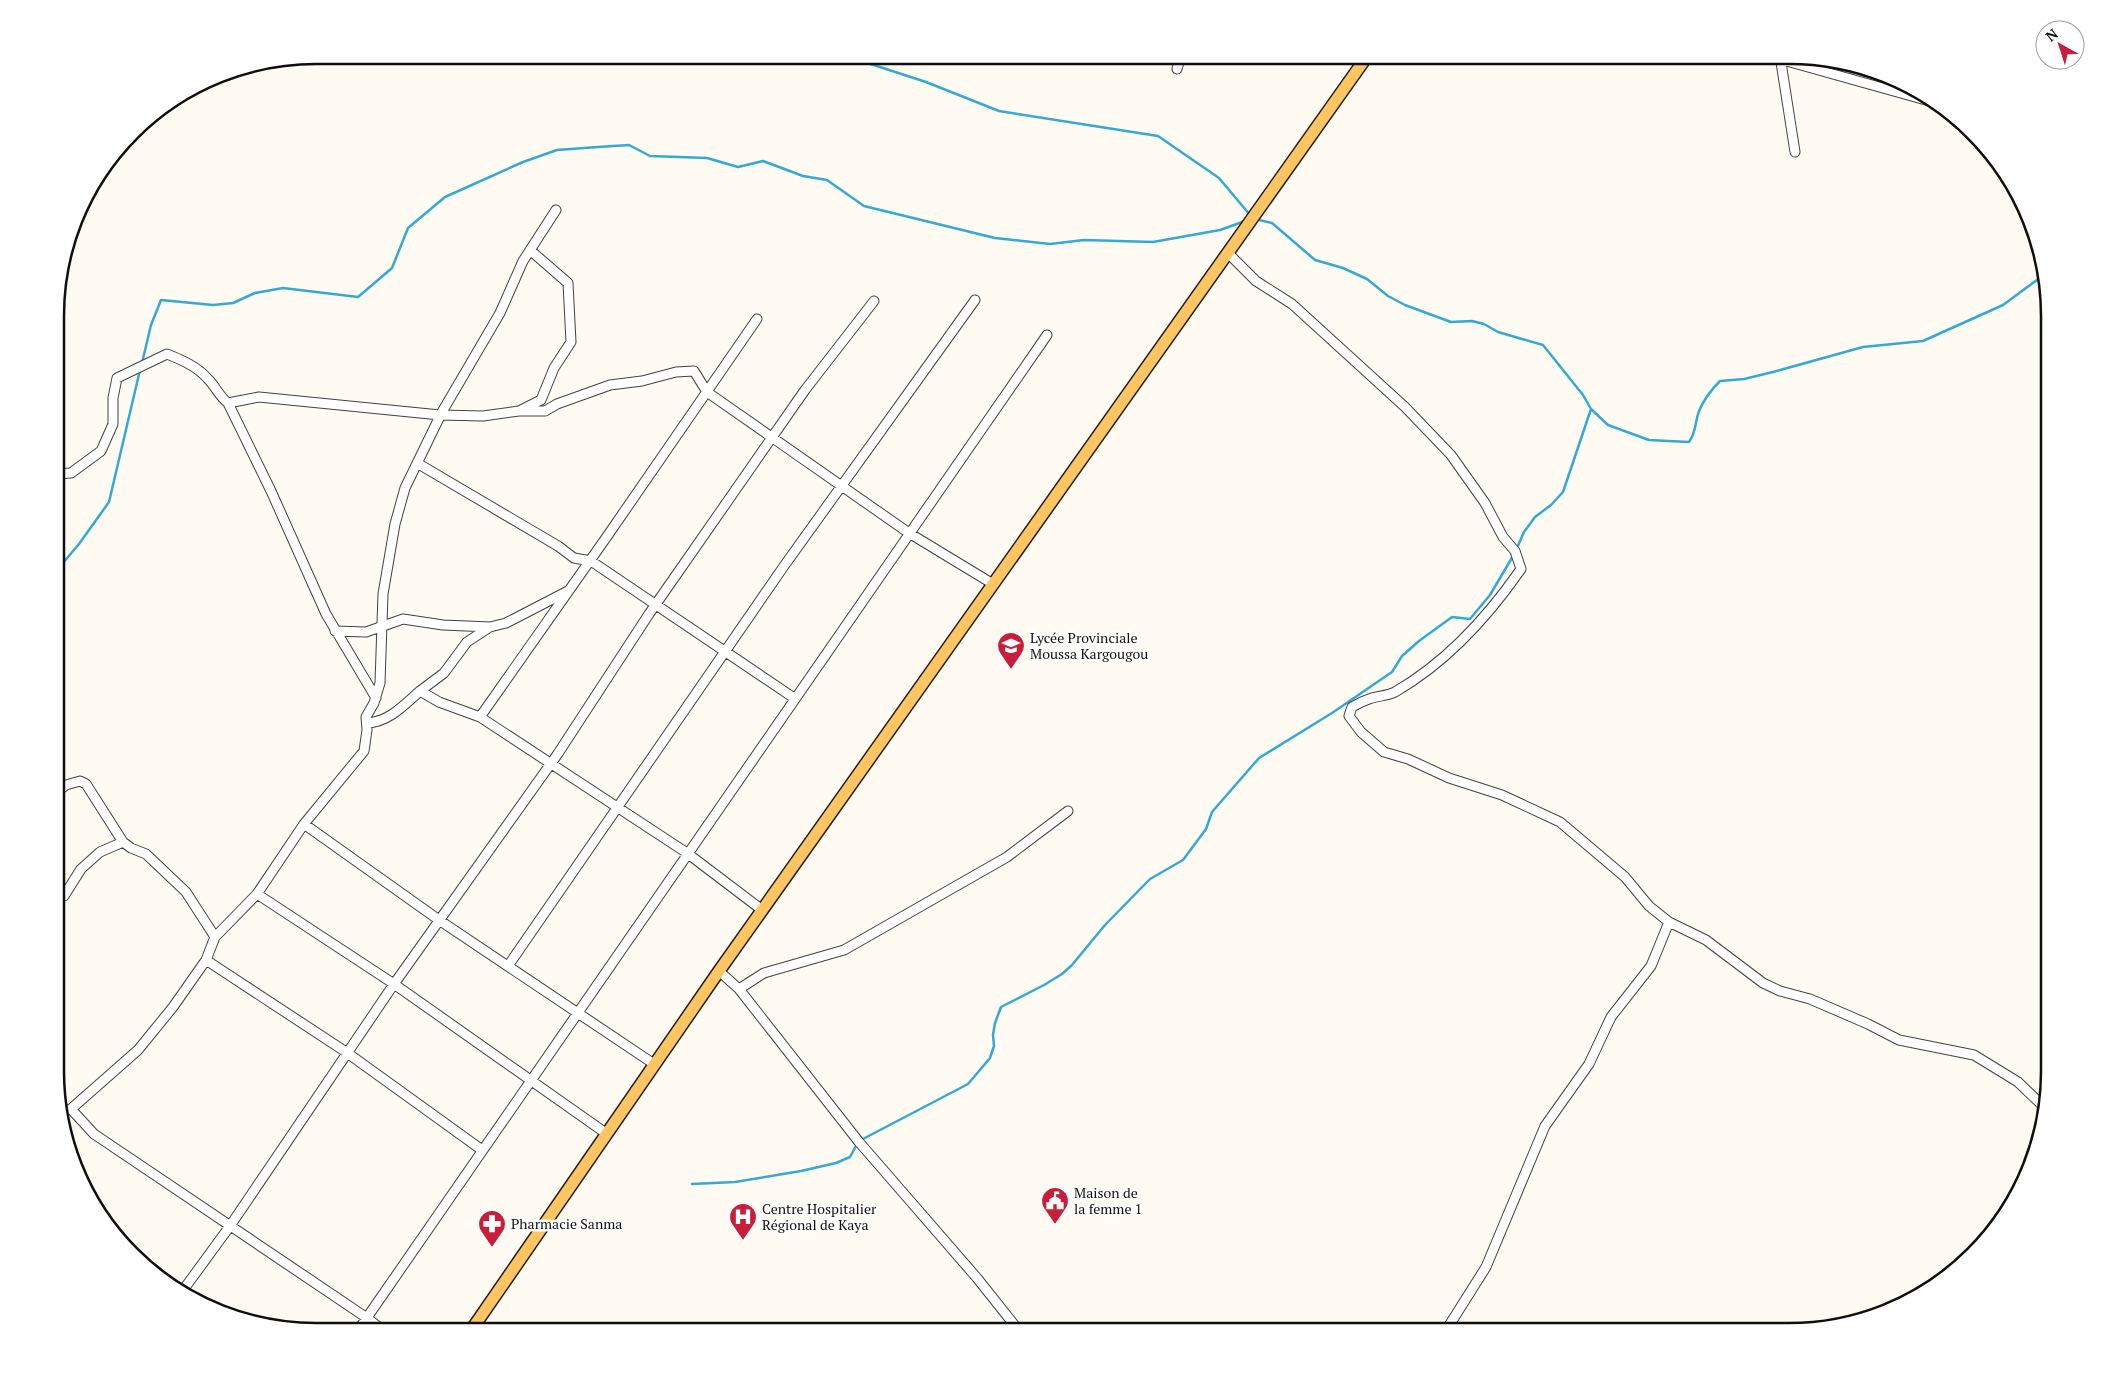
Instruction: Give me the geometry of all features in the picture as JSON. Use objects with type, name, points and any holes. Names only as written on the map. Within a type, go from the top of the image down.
[{"type":"main road","points":[[476,1323],[719,971],[1362,64]]},
{"type":"street","points":[[1177,70],[1179,64]]},
{"type":"street","points":[[1781,64],[1795,152]]},
{"type":"street","points":[[1804,64],[1913,96]]},
{"type":"street","points":[[67,1110],[71,1109],[138,1050],[173,1007],[206,960],[215,937],[257,894],[304,824],[364,751],[366,716],[376,698],[380,683],[383,594],[395,524],[405,488],[440,415],[500,313],[523,261],[556,210]]},
{"type":"street","points":[[519,411],[541,400],[554,368],[571,342],[568,283],[530,250]]},
{"type":"street","points":[[1228,253],[1256,281],[1292,304],[1405,407],[1451,455],[1485,504],[1503,537],[1515,551],[1521,569],[1497,604],[1425,672],[1393,693],[1367,699],[1352,707],[1350,716],[1355,725],[1384,752],[1408,759],[1449,778],[1502,795],[1560,822],[1625,877],[1649,906],[1669,922],[1706,940],[1763,983],[1780,991],[1810,999],[1868,1024],[1898,1040],[1974,1055],[2018,1082],[2039,1102]]},
{"type":"street","points":[[508,966],[725,652],[974,300]]},
{"type":"street","points":[[185,1287],[230,1226],[346,1052],[551,764],[656,605],[805,390],[874,301]]},
{"type":"street","points":[[480,717],[591,561],[757,319]]},
{"type":"street","points":[[363,1323],[794,698],[1047,335]]},
{"type":"street","points":[[64,474],[71,473],[100,451],[113,424],[113,398],[117,378],[167,354],[196,368],[209,379],[220,397],[228,403],[335,631],[376,698]]},
{"type":"street","points":[[228,403],[259,396],[440,415],[483,416],[519,411],[545,412],[557,404],[610,385],[642,381],[676,372],[694,371],[707,392],[909,533],[993,584]]},
{"type":"street","points":[[417,463],[558,546],[574,558],[591,561],[794,698]]},
{"type":"street","points":[[335,631],[366,632],[403,619],[443,626],[490,627],[506,623],[569,591]]},
{"type":"street","points":[[367,723],[379,723],[400,709],[444,673],[467,642],[490,627]]},
{"type":"street","points":[[420,691],[439,702],[480,717],[687,854],[762,910]]},
{"type":"street","points":[[64,787],[80,780],[86,784],[123,842],[131,848],[146,854],[186,892],[215,937]]},
{"type":"street","points":[[739,990],[764,972],[844,950],[1007,857],[1068,810]]},
{"type":"street","points":[[304,824],[439,920],[654,1064]]},
{"type":"street","points":[[64,896],[87,863],[100,852],[123,842]]},
{"type":"street","points":[[257,894],[394,984],[607,1134]]},
{"type":"street","points":[[1451,1323],[1486,1267],[1545,1126],[1589,1064],[1611,1017],[1651,966],[1669,922]]},
{"type":"street","points":[[206,960],[346,1052],[482,1150]]},
{"type":"street","points":[[719,971],[739,990],[859,1142],[977,1278],[1013,1323]]},
{"type":"street","points":[[71,1109],[94,1134],[373,1323]]},
{"type":"waterway","points":[[871,64],[926,82],[999,111],[1158,136],[1219,178],[1250,215]]},
{"type":"waterway","points":[[142,363],[151,325],[161,300],[213,305],[233,303],[255,293],[283,288],[358,297],[392,268],[408,228],[445,197],[523,162],[557,150],[629,145],[650,156],[707,158],[738,167],[763,161],[803,176],[827,180],[864,206],[995,238],[1050,244],[1084,240],[1153,242],[1220,230],[1245,221]]},
{"type":"waterway","points":[[1255,219],[1272,223],[1315,260],[1343,268],[1367,279],[1388,296],[1405,305],[1451,322],[1472,321],[1484,324],[1498,332],[1543,345],[1583,395],[1591,409],[1608,425],[1649,440],[1689,442],[1693,435],[1701,407],[1720,381],[1744,379],[1863,347],[1923,341],[2003,305],[2038,279]]},
{"type":"waterway","points":[[64,562],[109,502],[140,370]]},
{"type":"waterway","points":[[1517,548],[1524,532],[1535,517],[1551,505],[1563,492],[1591,409]]},
{"type":"waterway","points":[[861,1140],[968,1084],[990,1058],[994,1046],[995,1023],[1001,1007],[1062,974],[1072,965],[1105,925],[1150,879],[1183,860],[1206,829],[1212,812],[1259,758],[1332,713],[1392,672],[1402,656],[1452,617],[1470,619],[1490,595],[1513,556]]},
{"type":"waterway","points":[[692,1184],[735,1182],[836,1163],[850,1157],[857,1144]]},
{"type":"place","name":"Lycée Provinciale Moussa Kargougou","points":[[1011,670]]},
{"type":"place","name":"Maison de la femme 1","points":[[1055,1225]]},
{"type":"place","name":"Centre Hospitalier Régional de Kaya","points":[[743,1241]]},
{"type":"place","name":"Pharmacie Sanma","points":[[492,1248]]}]
